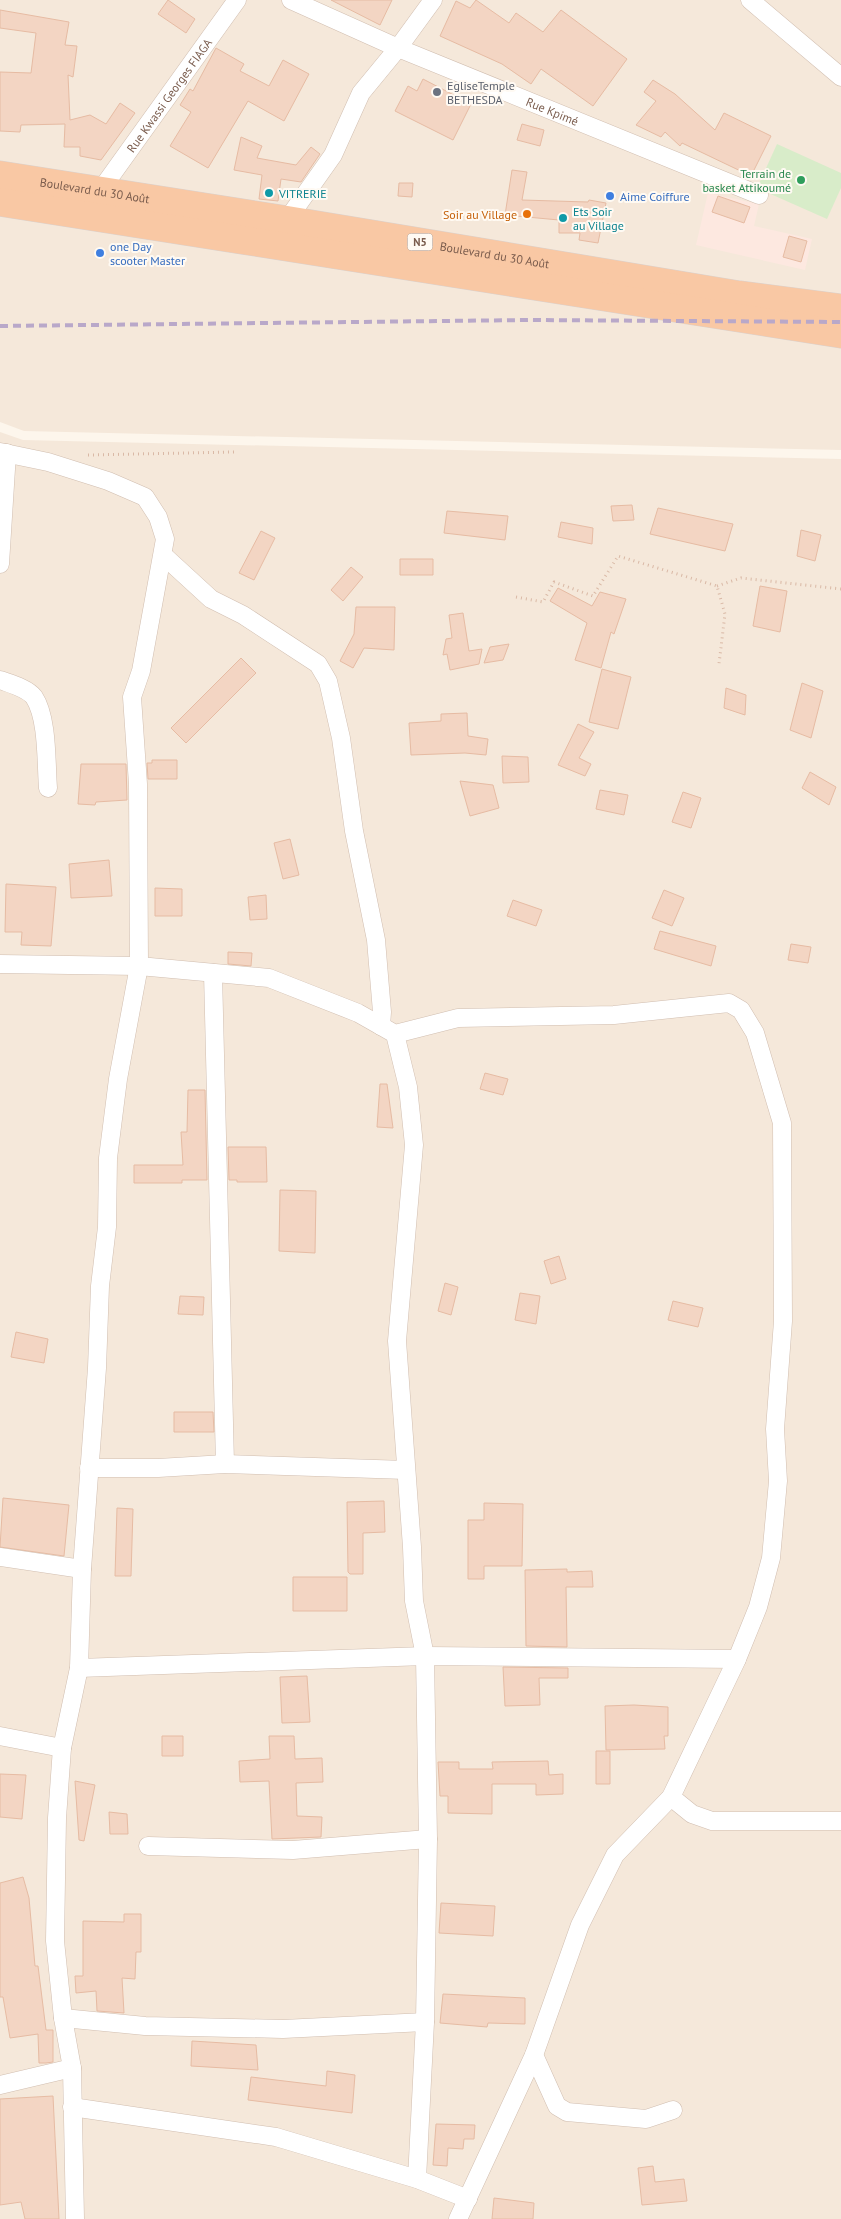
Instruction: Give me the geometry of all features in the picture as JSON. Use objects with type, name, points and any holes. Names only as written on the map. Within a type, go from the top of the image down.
[{"type":"highway","name":"Boulevard du 30 Août","points":[[0,175],[287,220],[739,295],[841,308]]},
{"type":"highway","name":"Boulevard du 30 Août","points":[[0,202],[841,334]]},
{"type":"street","name":"Rue Kwassi Georges FIAGA","points":[[100,191],[237,0]]},
{"type":"street","name":"Rue Kpimé","points":[[291,0],[398,48],[759,195]]},
{"type":"street","points":[[287,220],[333,155],[361,93],[398,48],[432,0]]},
{"type":"street","points":[[750,0],[841,77]]},
{"type":"street","points":[[0,564],[3,452],[48,462],[108,481],[145,497],[158,516],[165,539],[141,672],[132,697],[138,784],[139,966],[118,1079],[108,1158],[106,1227],[100,1286],[82,1569],[79,1668],[62,1748],[57,1818],[55,1941],[63,2018],[72,2068],[75,2219]]},
{"type":"street","points":[[162,555],[211,600],[243,615],[318,664],[328,681],[341,738],[354,831],[376,940],[382,1012],[408,1087],[414,1145],[397,1341],[414,1601],[425,1656],[428,1840],[425,2022],[417,2179]]},
{"type":"street","points":[[0,680],[20,687],[33,696],[42,715],[48,788]]},
{"type":"street","points":[[0,964],[139,966],[269,978],[358,1013],[388,1030],[458,1018],[614,1015],[729,1003],[741,1010],[755,1033],[782,1123],[784,1321],[775,1429],[778,1481],[771,1558],[758,1607],[737,1659],[671,1797],[615,1855],[580,1926],[534,2055],[458,2219]]},
{"type":"street","points":[[213,973],[224,1464]]},
{"type":"street","points":[[89,1468],[158,1468],[224,1464],[406,1470]]},
{"type":"street","points":[[0,1557],[82,1569]]},
{"type":"street","points":[[79,1668],[425,1656],[737,1659]]},
{"type":"street","points":[[0,1736],[62,1748]]},
{"type":"street","points":[[671,1797],[692,1814],[712,1821],[841,1822]]},
{"type":"street","points":[[148,1846],[293,1850],[428,1840]]},
{"type":"street","points":[[63,2018],[145,2026],[283,2029],[425,2022]]},
{"type":"street","points":[[534,2055],[557,2106],[567,2112],[646,2119],[673,2110]]},
{"type":"street","points":[[0,2085],[72,2068]]},
{"type":"street","points":[[72,2108],[276,2137],[417,2179],[468,2199]]},
{"type":"path","points":[[48,462],[68,454],[158,455],[234,452]]},
{"type":"path","points":[[516,597],[543,602],[554,582],[593,596],[618,556],[717,586],[741,578],[841,590]]},
{"type":"path","points":[[717,586],[725,614],[719,664]]},
{"type":"shaded area","points":[[0,0],[841,0],[841,450],[24,431],[0,422]]},
{"type":"shaded area","points":[[708,193],[759,204],[754,226],[812,239],[805,270],[696,245]]},
{"type":"shaded area","points":[[0,432],[23,440],[841,459],[841,2219],[0,2219]]},
{"type":"green space","name":"Terrain de basket Attikoumé","points":[[777,144],[841,173],[841,188],[827,219],[757,188]]},
{"type":"building","points":[[168,0],[195,19],[186,33],[158,14]]},
{"type":"building","points":[[331,0],[392,0],[380,25]]},
{"type":"building","points":[[476,0],[509,23],[516,13],[543,32],[561,10],[627,59],[593,106],[541,69],[531,84],[502,64],[440,36],[456,1],[470,8]]},
{"type":"building","points":[[0,10],[69,22],[65,45],[77,46],[73,77],[68,75],[70,120],[90,115],[106,124],[120,103],[135,113],[101,160],[80,156],[80,147],[64,147],[65,124],[21,125],[20,132],[0,131],[0,72],[31,73],[36,33],[0,28]]},
{"type":"building","points":[[216,48],[244,64],[240,71],[269,86],[283,60],[309,74],[284,121],[248,101],[208,168],[170,146],[191,112],[180,105],[190,89],[193,91]]},
{"type":"building","points":[[423,79],[471,104],[453,140],[395,111],[408,86],[417,91]]},
{"type":"building","points":[[653,80],[675,94],[715,130],[724,113],[771,136],[751,176],[682,143],[680,146],[665,132],[661,137],[636,125],[656,101],[644,92]]},
{"type":"building","points":[[522,124],[544,130],[540,146],[517,140]]},
{"type":"building","points":[[241,137],[262,146],[257,158],[296,165],[311,147],[320,154],[301,182],[281,179],[278,201],[259,199],[262,175],[234,170]]},
{"type":"building","points":[[512,170],[527,172],[522,200],[588,202],[589,200],[606,203],[598,243],[579,240],[580,233],[559,233],[559,220],[505,215]]},
{"type":"building","points":[[399,183],[413,183],[412,197],[398,196]]},
{"type":"building","points":[[718,196],[750,207],[744,223],[712,212]]},
{"type":"building","points":[[789,236],[807,241],[801,262],[783,257]]},
{"type":"building","points":[[632,505],[634,520],[613,521],[611,506]]},
{"type":"building","points":[[658,508],[733,524],[725,551],[650,534]]},
{"type":"building","points":[[447,511],[508,516],[505,540],[444,533]]},
{"type":"building","points":[[561,522],[593,528],[592,544],[558,537]]},
{"type":"building","points":[[801,530],[821,535],[815,561],[797,556]]},
{"type":"building","points":[[261,531],[275,538],[254,580],[239,573]]},
{"type":"building","points":[[400,559],[433,559],[433,575],[400,575]]},
{"type":"building","points":[[351,567],[363,577],[343,601],[331,590]]},
{"type":"building","points":[[760,586],[787,591],[780,632],[753,626]]},
{"type":"building","points":[[558,588],[592,606],[600,592],[626,599],[614,634],[611,632],[601,668],[575,660],[587,623],[550,601]]},
{"type":"building","points":[[356,607],[395,607],[394,650],[364,648],[353,668],[340,661],[354,634]]},
{"type":"building","points":[[463,613],[469,651],[482,649],[479,664],[450,670],[447,654],[443,655],[446,639],[452,638],[449,615]]},
{"type":"building","points":[[509,644],[503,660],[484,663],[490,647]]},
{"type":"building","points":[[241,658],[256,673],[186,743],[171,728]]},
{"type":"building","points":[[602,669],[631,677],[618,729],[589,722]]},
{"type":"building","points":[[802,683],[823,691],[811,738],[790,730]]},
{"type":"building","points":[[726,688],[746,695],[745,715],[724,708]]},
{"type":"building","points":[[467,713],[468,736],[488,739],[486,755],[465,753],[411,755],[409,723],[441,721],[441,714]]},
{"type":"building","points":[[578,724],[594,732],[579,758],[591,764],[585,776],[558,765]]},
{"type":"building","points":[[502,756],[528,757],[529,782],[503,783]]},
{"type":"building","points":[[152,760],[177,760],[177,779],[148,779],[147,763],[152,763]]},
{"type":"building","points":[[81,764],[126,764],[127,800],[96,802],[95,805],[78,804]]},
{"type":"building","points":[[810,772],[836,787],[829,805],[802,788]]},
{"type":"building","points":[[460,781],[493,785],[499,808],[470,816]]},
{"type":"building","points":[[600,790],[628,795],[624,815],[596,809]]},
{"type":"building","points":[[683,792],[701,798],[691,828],[672,822]]},
{"type":"building","points":[[290,839],[299,875],[283,879],[274,843]]},
{"type":"building","points":[[109,860],[112,896],[71,898],[69,864]]},
{"type":"building","points":[[6,884],[56,887],[51,946],[21,945],[22,932],[5,932]]},
{"type":"building","points":[[155,888],[182,889],[182,916],[155,916]]},
{"type":"building","points":[[664,890],[684,898],[672,926],[652,918]]},
{"type":"building","points":[[266,895],[267,919],[250,920],[248,897]]},
{"type":"building","points":[[513,900],[542,910],[536,926],[507,916]]},
{"type":"building","points":[[660,931],[716,946],[711,966],[654,949]]},
{"type":"building","points":[[791,944],[811,947],[808,963],[788,960]]},
{"type":"building","points":[[228,952],[252,953],[251,966],[228,964]]},
{"type":"building","points":[[485,1073],[508,1079],[503,1095],[480,1089]]},
{"type":"building","points":[[380,1084],[387,1084],[393,1128],[377,1127]]},
{"type":"building","points":[[188,1090],[205,1090],[207,1180],[182,1180],[182,1183],[134,1183],[134,1165],[183,1165],[181,1132],[187,1132]]},
{"type":"building","points":[[228,1147],[266,1147],[267,1182],[237,1182],[237,1180],[229,1180]]},
{"type":"building","points":[[280,1190],[316,1191],[315,1253],[279,1251]]},
{"type":"building","points":[[559,1256],[566,1279],[551,1284],[544,1261]]},
{"type":"building","points":[[445,1283],[458,1287],[451,1315],[438,1311]]},
{"type":"building","points":[[520,1293],[540,1296],[536,1324],[515,1320]]},
{"type":"building","points":[[180,1296],[204,1297],[203,1315],[178,1314]]},
{"type":"building","points":[[673,1301],[703,1308],[698,1327],[668,1320]]},
{"type":"building","points":[[16,1332],[48,1339],[44,1363],[11,1357]]},
{"type":"building","points":[[174,1412],[213,1412],[214,1432],[174,1432]]},
{"type":"building","points":[[3,1498],[69,1505],[64,1556],[0,1547]]},
{"type":"building","points":[[384,1501],[385,1532],[363,1533],[363,1574],[350,1574],[348,1572],[347,1502]]},
{"type":"building","points":[[484,1503],[523,1504],[522,1566],[484,1566],[484,1579],[468,1579],[468,1520],[484,1520]]},
{"type":"building","points":[[117,1508],[133,1509],[131,1576],[115,1576]]},
{"type":"building","points":[[567,1569],[567,1572],[592,1571],[593,1587],[566,1587],[567,1647],[526,1646],[525,1570]]},
{"type":"building","points":[[293,1577],[347,1577],[347,1611],[293,1611]]},
{"type":"building","points":[[503,1667],[568,1668],[568,1678],[539,1678],[540,1705],[505,1706]]},
{"type":"building","points":[[307,1676],[310,1722],[282,1723],[280,1677]]},
{"type":"building","points":[[605,1706],[668,1707],[668,1736],[664,1736],[665,1749],[606,1750]]},
{"type":"building","points":[[162,1736],[183,1736],[183,1756],[162,1756]]},
{"type":"building","points":[[269,1736],[294,1736],[295,1759],[322,1758],[323,1782],[296,1783],[297,1816],[322,1817],[321,1837],[272,1839],[269,1781],[240,1782],[239,1761],[270,1759]]},
{"type":"building","points":[[596,1751],[610,1751],[610,1784],[596,1784]]},
{"type":"building","points":[[548,1761],[549,1775],[563,1774],[563,1794],[536,1795],[536,1784],[492,1784],[492,1814],[448,1813],[448,1796],[440,1796],[438,1762],[459,1762],[459,1769],[493,1769],[492,1762]]},
{"type":"building","points":[[0,1774],[26,1775],[22,1819],[0,1817]]},
{"type":"building","points":[[75,1781],[95,1785],[84,1841],[79,1840]]},
{"type":"building","points":[[109,1812],[127,1814],[128,1834],[110,1834]]},
{"type":"building","points":[[23,1877],[29,1898],[35,1966],[38,1966],[46,2030],[53,2030],[53,2062],[46,2063],[39,2063],[38,2034],[10,2038],[3,1997],[0,1997],[0,1883]]},
{"type":"building","points":[[441,1903],[495,1906],[493,1936],[439,1933]]},
{"type":"building","points":[[124,1914],[141,1914],[141,1952],[136,1952],[135,1979],[122,1978],[124,2013],[97,2011],[96,1991],[76,1993],[75,1976],[83,1976],[83,1921],[124,1922]]},
{"type":"building","points":[[443,1994],[525,1998],[525,2024],[488,2023],[487,2027],[440,2023]]},
{"type":"building","points":[[192,2041],[256,2045],[258,2070],[191,2066]]},
{"type":"building","points":[[327,2071],[355,2075],[352,2113],[248,2100],[251,2077],[326,2086]]},
{"type":"building","points":[[53,2096],[59,2219],[25,2219],[21,2202],[0,2205],[0,2099]]},
{"type":"building","points":[[436,2124],[475,2125],[474,2139],[464,2139],[463,2149],[448,2148],[447,2166],[433,2165]]},
{"type":"building","points":[[653,2166],[655,2182],[684,2179],[687,2201],[642,2205],[638,2168]]},
{"type":"building","points":[[494,2198],[534,2203],[533,2219],[492,2219]]},
{"type":"railway","points":[[0,326],[530,320],[841,322]]},
{"type":"place","name":"EgliseTemple BETHESDA","points":[[437,92]]},
{"type":"place","name":"Terrain de basket Attikoumé","points":[[801,180]]},
{"type":"place","name":"VITRERIE","points":[[269,193]]},
{"type":"place","name":"Aime Coiffure","points":[[610,196]]},
{"type":"place","name":"Soir au Village","points":[[527,214]]},
{"type":"place","name":"Ets Soir au Village","points":[[563,218]]},
{"type":"place","name":"one Day scooter Master","points":[[100,253]]}]
